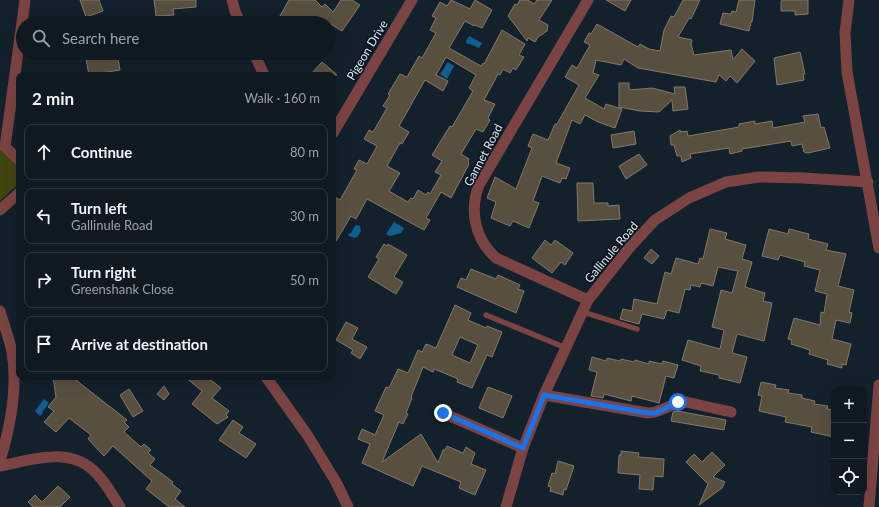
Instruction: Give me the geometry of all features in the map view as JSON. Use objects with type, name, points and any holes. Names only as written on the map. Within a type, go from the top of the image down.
[{"type":"street","points":[[22,16],[25,0]]},
{"type":"street","points":[[232,0],[237,16]]},
{"type":"street","name":"Pigeon Drive","points":[[336,128],[412,0]]},
{"type":"street","name":"Gannet Road","points":[[588,0],[479,185],[475,199],[474,213],[478,234],[496,258],[588,300]]},
{"type":"street","points":[[849,0],[845,33],[847,72],[879,248]]},
{"type":"street","points":[[16,58],[2,147],[16,158]]},
{"type":"street","points":[[257,60],[263,72]]},
{"type":"street","name":"Gallinule Road","points":[[506,507],[523,448],[544,395],[588,300],[630,247],[655,220],[696,194],[726,182],[759,177],[868,182]]},
{"type":"street","points":[[0,210],[16,196]]},
{"type":"street","points":[[0,311],[9,338],[13,366],[11,419],[0,461]]},
{"type":"street","points":[[268,380],[308,436],[336,482],[348,507]]},
{"type":"street","points":[[869,507],[879,384]]},
{"type":"street","points":[[544,395],[648,413],[656,413],[678,402],[686,402],[731,412]]},
{"type":"street","points":[[443,413],[523,448]]},
{"type":"street","points":[[0,466],[47,457],[66,456],[77,459],[87,464],[97,474],[120,507]]},
{"type":"lane","points":[[583,312],[637,329]]},
{"type":"lane","points":[[486,315],[566,348]]},
{"type":"shaded area","points":[[0,146],[16,161],[16,186],[0,201]]},
{"type":"water","points":[[469,36],[482,43],[479,48],[467,44],[466,41]]},
{"type":"water","points":[[448,62],[454,66],[447,79],[440,74]]},
{"type":"water","points":[[394,222],[404,228],[401,233],[390,236],[386,234]]},
{"type":"water","points":[[357,225],[360,226],[361,231],[358,236],[355,238],[349,236],[348,234],[351,233]]},
{"type":"water","points":[[44,399],[49,403],[40,416],[35,411]]},
{"type":"building","points":[[80,0],[99,0],[103,11],[86,16]]},
{"type":"building","points":[[154,0],[196,0],[196,7],[173,9],[174,15],[156,16]]},
{"type":"building","points":[[289,0],[315,0],[322,7],[325,4],[333,12],[341,0],[352,0],[360,5],[342,31],[336,27],[336,16],[280,16]]},
{"type":"building","points":[[451,0],[470,9],[475,0],[492,10],[482,28],[465,21],[449,48],[481,66],[483,63],[484,64],[502,30],[525,44],[519,55],[524,57],[516,70],[513,68],[510,73],[503,69],[500,75],[498,74],[484,100],[495,104],[488,118],[490,120],[483,132],[476,129],[461,154],[469,159],[469,164],[451,198],[441,192],[426,218],[430,220],[424,230],[367,199],[356,219],[351,216],[336,241],[336,198],[340,200],[357,170],[354,169],[359,160],[367,164],[377,146],[364,139],[369,130],[373,132],[387,108],[383,106],[390,95],[388,94],[400,74],[407,77],[419,56],[422,58],[436,33],[430,30],[436,18],[432,16],[440,2],[447,6]],"holes":[[[446,57],[476,75],[469,88],[473,91],[452,127],[450,126],[432,155],[442,161],[435,172],[441,175],[430,194],[428,192],[426,195],[418,190],[413,199],[411,198],[408,202],[389,191],[400,173],[387,166],[400,143],[402,144],[409,132],[399,126],[425,80],[443,91],[448,81],[436,75]]]},
{"type":"building","points":[[520,0],[528,0],[534,4],[537,0],[552,0],[539,20],[548,25],[547,31],[538,37],[535,42],[528,38],[527,41],[508,16],[515,4],[517,5]]},
{"type":"building","points":[[606,0],[631,0],[625,11]]},
{"type":"building","points":[[683,0],[700,0],[691,19],[689,18],[678,37],[692,40],[691,44],[694,55],[731,50],[733,60],[742,49],[755,61],[737,83],[730,76],[726,81],[719,75],[716,82],[638,68],[624,59],[621,65],[596,60],[593,73],[599,75],[585,98],[604,109],[606,104],[622,109],[615,128],[598,122],[585,115],[580,124],[572,120],[556,163],[570,168],[566,179],[562,178],[560,183],[542,176],[533,201],[539,203],[529,228],[513,221],[510,226],[491,218],[496,202],[487,198],[495,177],[516,189],[532,148],[528,146],[533,134],[548,140],[555,124],[557,124],[579,85],[565,77],[572,65],[577,68],[590,45],[584,42],[589,33],[591,34],[597,24],[638,47],[640,44],[649,49],[660,51],[664,30],[671,16],[674,17]]},
{"type":"building","points":[[739,0],[755,0],[752,22],[749,31],[720,24],[723,13],[731,14],[732,11],[736,12]]},
{"type":"building","points":[[808,0],[808,14],[795,15],[795,11],[781,11],[781,1]]},
{"type":"building","points":[[800,52],[805,74],[803,74],[804,80],[777,85],[774,58]]},
{"type":"building","points":[[86,60],[118,60],[120,70],[108,72],[88,72]]},
{"type":"building","points":[[322,62],[334,72],[313,72]]},
{"type":"building","points":[[619,83],[629,83],[629,90],[652,88],[675,94],[674,87],[685,87],[688,109],[673,111],[672,100],[659,112],[640,111],[619,107]]},
{"type":"building","points":[[818,114],[821,128],[824,127],[830,148],[808,153],[804,152],[802,144],[792,146],[791,141],[742,149],[742,151],[730,154],[729,148],[690,154],[691,158],[682,162],[681,156],[677,156],[674,145],[671,145],[670,136],[680,130],[681,132],[687,131],[688,136],[739,127],[739,124],[755,121],[755,124],[772,121],[773,128],[805,122],[803,116]]},
{"type":"building","points":[[634,131],[636,144],[613,148],[611,135]]},
{"type":"building","points":[[639,154],[647,165],[626,179],[619,166]]},
{"type":"building","points":[[577,183],[593,183],[594,203],[608,203],[608,206],[619,205],[620,219],[578,221]]},
{"type":"building","points":[[710,229],[727,233],[725,239],[746,245],[742,259],[752,262],[745,287],[765,293],[763,301],[772,303],[764,341],[737,334],[732,353],[747,357],[740,383],[719,378],[719,375],[700,371],[701,366],[682,360],[688,340],[720,349],[724,330],[712,327],[721,290],[732,293],[738,271],[718,267],[713,286],[701,283],[700,287],[691,285],[690,290],[685,289],[679,313],[667,310],[664,319],[642,314],[639,324],[620,319],[623,309],[632,311],[634,299],[657,304],[665,272],[671,274],[676,258],[698,264],[700,258],[703,259]]},
{"type":"building","points":[[769,229],[788,234],[789,229],[809,234],[808,239],[828,244],[826,250],[846,254],[838,286],[854,290],[849,312],[852,313],[850,323],[836,320],[832,339],[851,344],[846,365],[842,364],[842,368],[827,364],[828,360],[809,354],[810,350],[791,344],[792,340],[788,339],[794,318],[820,325],[821,312],[824,313],[827,294],[815,291],[820,270],[804,266],[805,262],[780,255],[778,260],[762,256]]},
{"type":"building","points":[[545,240],[551,245],[555,240],[573,253],[565,265],[561,262],[552,273],[532,258]]},
{"type":"building","points":[[384,244],[387,246],[388,244],[407,255],[394,277],[403,282],[396,294],[368,277],[379,259],[376,257]]},
{"type":"building","points":[[651,249],[659,256],[652,264],[644,258]]},
{"type":"building","points":[[471,269],[496,279],[498,275],[520,285],[518,289],[524,291],[516,313],[457,287],[461,278],[466,280]]},
{"type":"building","points":[[455,305],[471,313],[468,320],[486,328],[487,326],[502,332],[492,357],[487,355],[472,388],[457,382],[458,379],[444,373],[434,369],[433,372],[423,367],[411,397],[412,398],[406,413],[408,414],[403,424],[399,422],[382,462],[421,434],[438,463],[443,450],[445,450],[447,446],[463,453],[466,447],[475,453],[471,464],[486,470],[475,495],[459,488],[461,482],[422,466],[413,486],[362,463],[370,444],[358,439],[362,429],[375,435],[384,415],[375,411],[386,387],[389,388],[398,369],[408,373],[418,350],[422,352],[426,344],[436,348]],"holes":[[[460,337],[478,345],[470,363],[452,355]]]},
{"type":"building","points":[[346,322],[358,328],[352,339],[367,347],[360,359],[351,353],[353,350],[336,340]]},
{"type":"building","points":[[592,357],[606,361],[607,358],[634,362],[635,360],[649,364],[649,361],[662,364],[663,361],[678,365],[674,378],[666,376],[659,403],[632,396],[631,401],[604,394],[603,398],[591,396],[597,372],[589,370]]},
{"type":"building","points":[[53,380],[76,380],[127,420],[124,422],[129,427],[124,432],[141,447],[144,444],[151,450],[148,453],[155,459],[150,465],[173,482],[172,484],[181,491],[175,499],[185,507],[169,507],[146,489],[152,481],[113,446],[104,456],[88,439],[91,435],[69,418],[56,432],[44,422],[54,411],[48,407],[56,397]]},
{"type":"building","points":[[189,380],[211,380],[221,388],[212,398],[229,411],[226,415],[228,417],[217,424],[192,404],[202,391]]},
{"type":"building","points":[[761,382],[776,385],[775,388],[789,390],[788,393],[802,395],[802,398],[815,401],[814,404],[828,406],[827,409],[831,410],[831,436],[811,432],[812,427],[785,422],[786,417],[759,411],[762,396],[758,395]]},
{"type":"building","points":[[164,386],[169,394],[164,400],[157,394]]},
{"type":"building","points":[[488,387],[512,396],[503,418],[479,408]]},
{"type":"building","points":[[129,389],[143,411],[133,417],[120,395]]},
{"type":"building","points":[[677,411],[726,420],[724,430],[671,421],[673,412]]},
{"type":"building","points":[[233,420],[243,427],[239,433],[256,444],[246,458],[219,440]]},
{"type":"building","points":[[621,451],[639,453],[638,457],[664,459],[663,477],[654,476],[653,490],[639,489],[640,475],[618,473],[619,455],[621,455]]},
{"type":"building","points":[[712,452],[725,465],[713,477],[725,482],[722,488],[699,505],[708,484],[686,462],[694,454],[702,462]]},
{"type":"building","points":[[558,461],[574,466],[563,495],[550,491],[551,487],[548,486],[552,473],[555,474]]},
{"type":"building","points":[[58,486],[70,497],[60,507],[33,507],[28,502],[35,495],[42,502]]},
{"type":"route","points":[[443,413],[523,448],[544,395],[648,413],[656,413],[678,402]]}]
